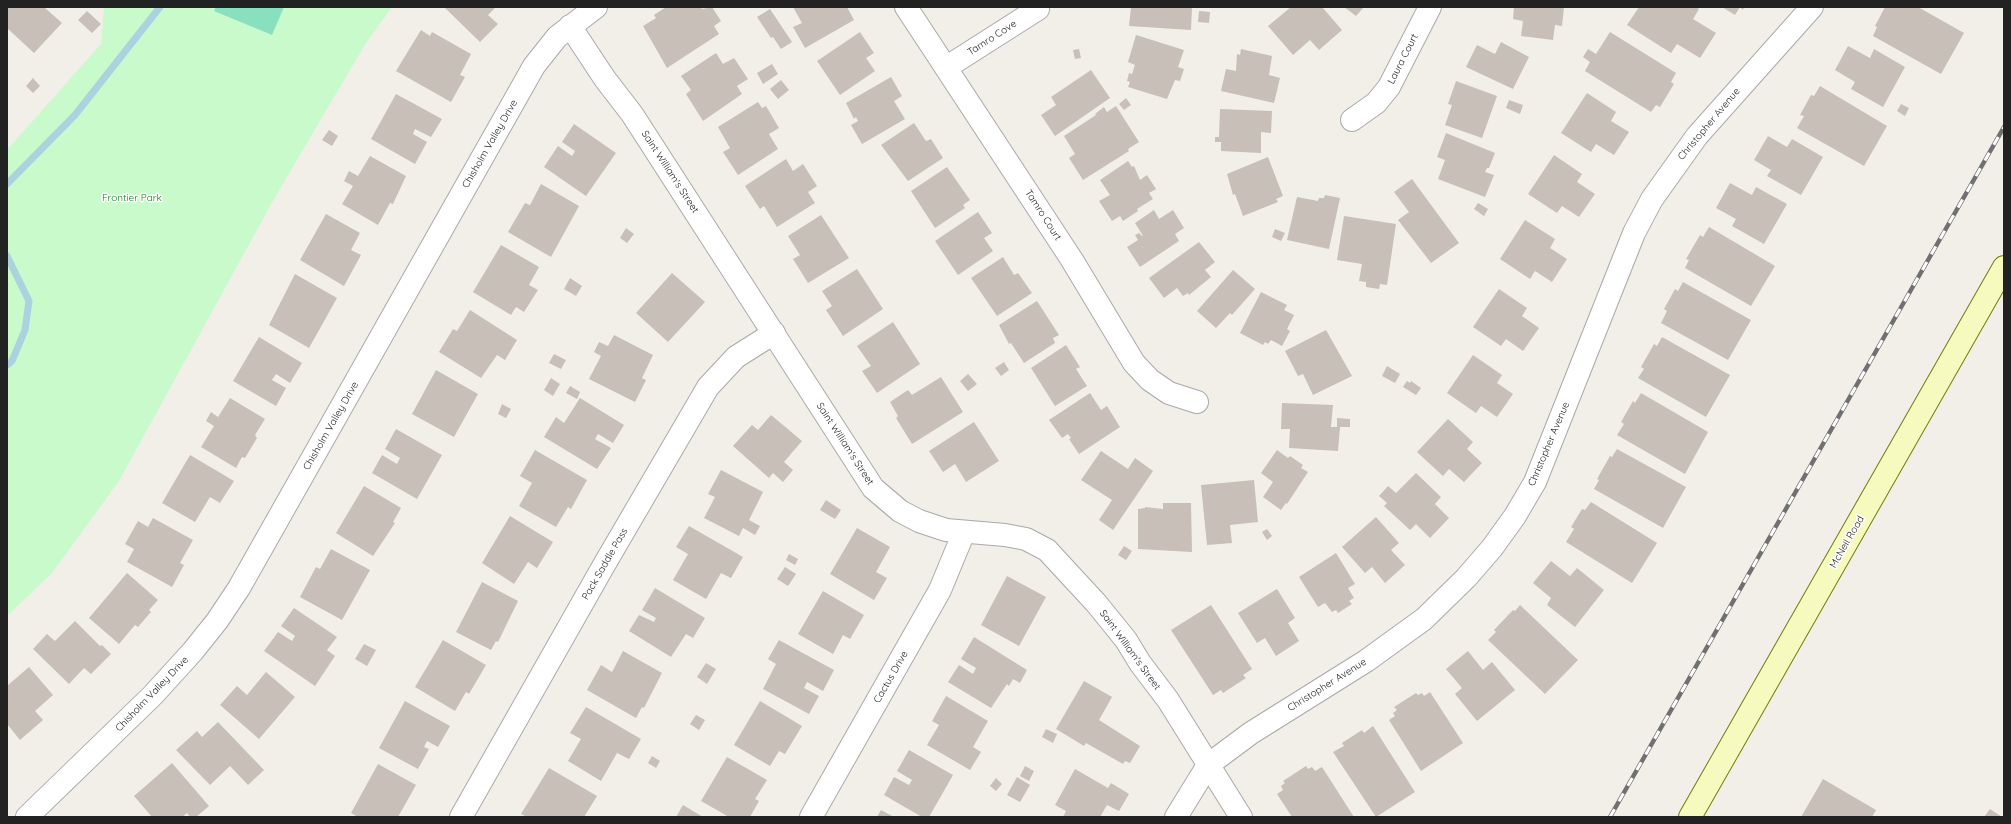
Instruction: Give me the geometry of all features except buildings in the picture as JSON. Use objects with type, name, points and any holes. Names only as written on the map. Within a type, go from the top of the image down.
[{"type":"main road","name":"McNeil Road","points":[[1690,817],[2004,267]]},
{"type":"street","name":"Chisholm Valley Drive","points":[[27,817],[153,695],[194,651],[217,621],[243,581],[534,66],[545,51],[570,26],[596,7]]},
{"type":"street","name":"Tamro Court","points":[[906,7],[947,67],[1072,260],[1134,364],[1150,380],[1169,393],[1197,402]]},
{"type":"street","name":"Laura Court","points":[[1352,120],[1376,103],[1389,87],[1430,7]]},
{"type":"street","name":"Christopher Avenue","points":[[1176,817],[1208,765],[1251,733],[1366,661],[1424,619],[1466,578],[1492,548],[1515,516],[1535,482],[1634,233],[1652,199],[1697,136],[1812,7]]},
{"type":"street","name":"Tamro Cove","points":[[947,67],[1038,8]]},
{"type":"street","name":"Saint William's Street","points":[[570,26],[605,79],[632,114],[873,488],[900,511],[919,521],[946,530],[1005,535],[1026,539],[1048,550],[1096,603],[1126,640],[1140,663],[1168,700],[1241,817]]},
{"type":"street","name":"Pack Saddle Pass","points":[[461,817],[604,565],[708,387],[736,357],[774,333]]},
{"type":"street","name":"Cactus Drive","points":[[811,817],[940,590],[964,532]]},
{"type":"green space","name":"Frontier Park","points":[[104,7],[392,7],[366,43],[274,199],[119,481],[52,573],[7,616],[7,150],[101,44]]},
{"type":"green space","points":[[216,7],[284,7],[272,35],[214,11]]},
{"type":"waterway","points":[[7,184],[75,115],[160,7]]},
{"type":"waterway","points":[[7,256],[29,301],[25,330],[12,361],[7,365]]},
{"type":"railway","points":[[1610,817],[2004,127]]}]
